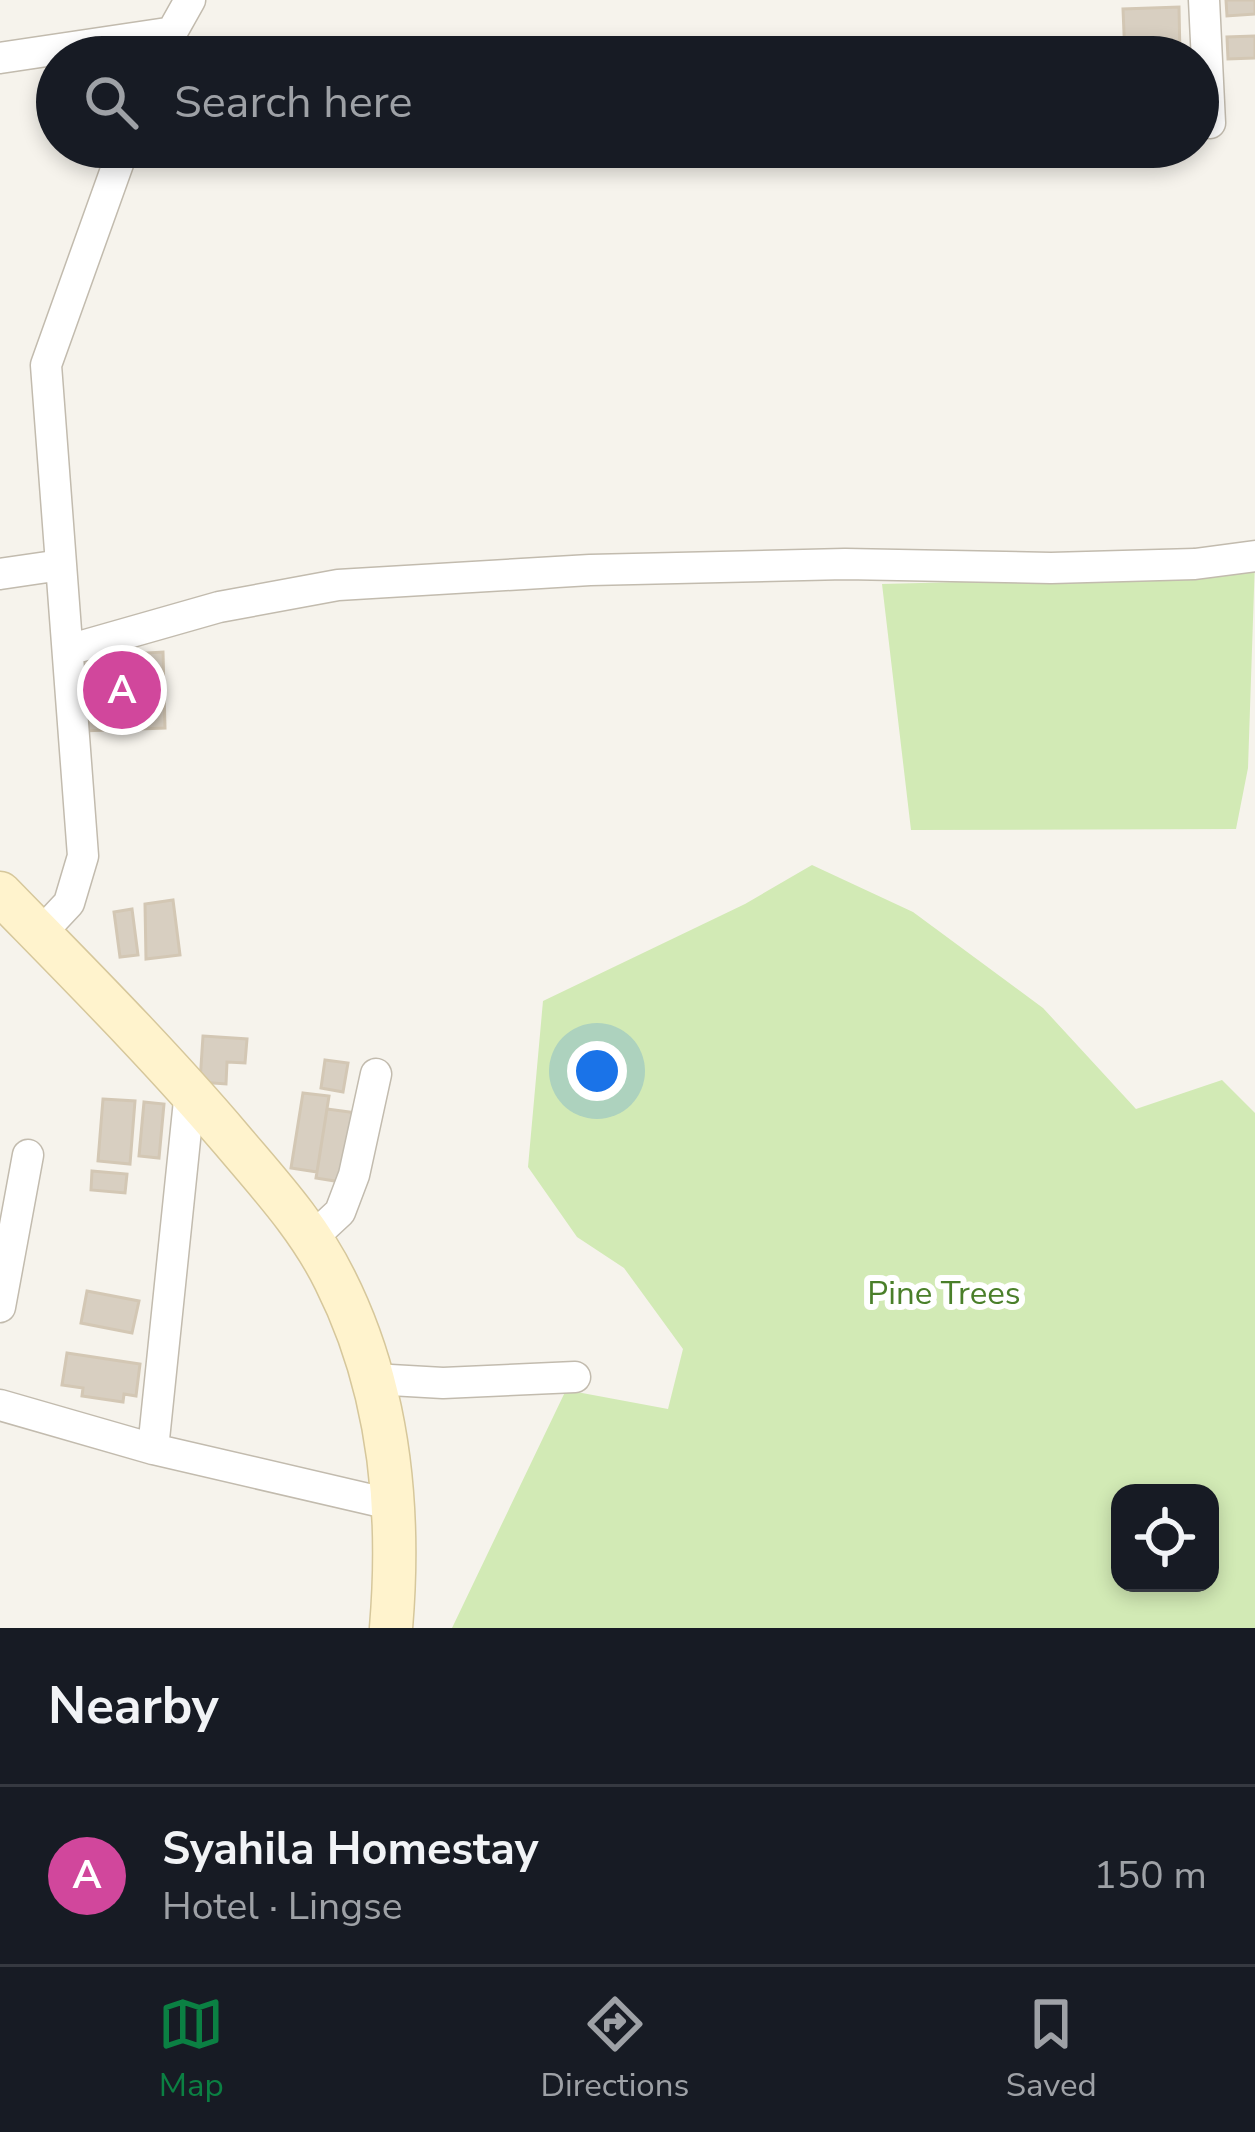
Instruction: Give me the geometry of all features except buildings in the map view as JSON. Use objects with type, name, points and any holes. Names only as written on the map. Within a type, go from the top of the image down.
[{"type":"street","points":[[168,36],[190,0]]},
{"type":"street","points":[[1204,0],[1206,36]]},
{"type":"street","points":[[0,58],[36,55]]},
{"type":"street","points":[[14,917],[69,903],[83,856],[46,365],[116,168]]},
{"type":"street","points":[[68,650],[219,607],[338,585],[590,570],[844,564],[1051,568],[1195,564],[1255,556]]},
{"type":"street","points":[[0,574],[61,566]]},
{"type":"street","points":[[14,917],[190,1090],[312,1238],[336,1282],[373,1378],[394,1504],[391,1628]]},
{"type":"street","points":[[312,1238],[340,1212],[376,1074]]},
{"type":"street","points":[[153,1449],[190,1090]]},
{"type":"street","points":[[0,1307],[28,1155]]},
{"type":"street","points":[[373,1378],[443,1383],[575,1377]]},
{"type":"street","points":[[0,1406],[153,1449],[394,1504]]},
{"type":"green space","points":[[1255,560],[1248,768],[1236,829],[911,830],[882,584],[1192,576]]},
{"type":"green space","name":"Pine Trees","points":[[812,865],[913,912],[1043,1008],[1136,1109],[1222,1080],[1255,1113],[1255,1628],[452,1628],[566,1390],[668,1409],[683,1349],[624,1268],[577,1237],[528,1167],[543,1001],[745,904]]},
{"type":"place","name":"Syahila Homestay","points":[[122,690]]}]
